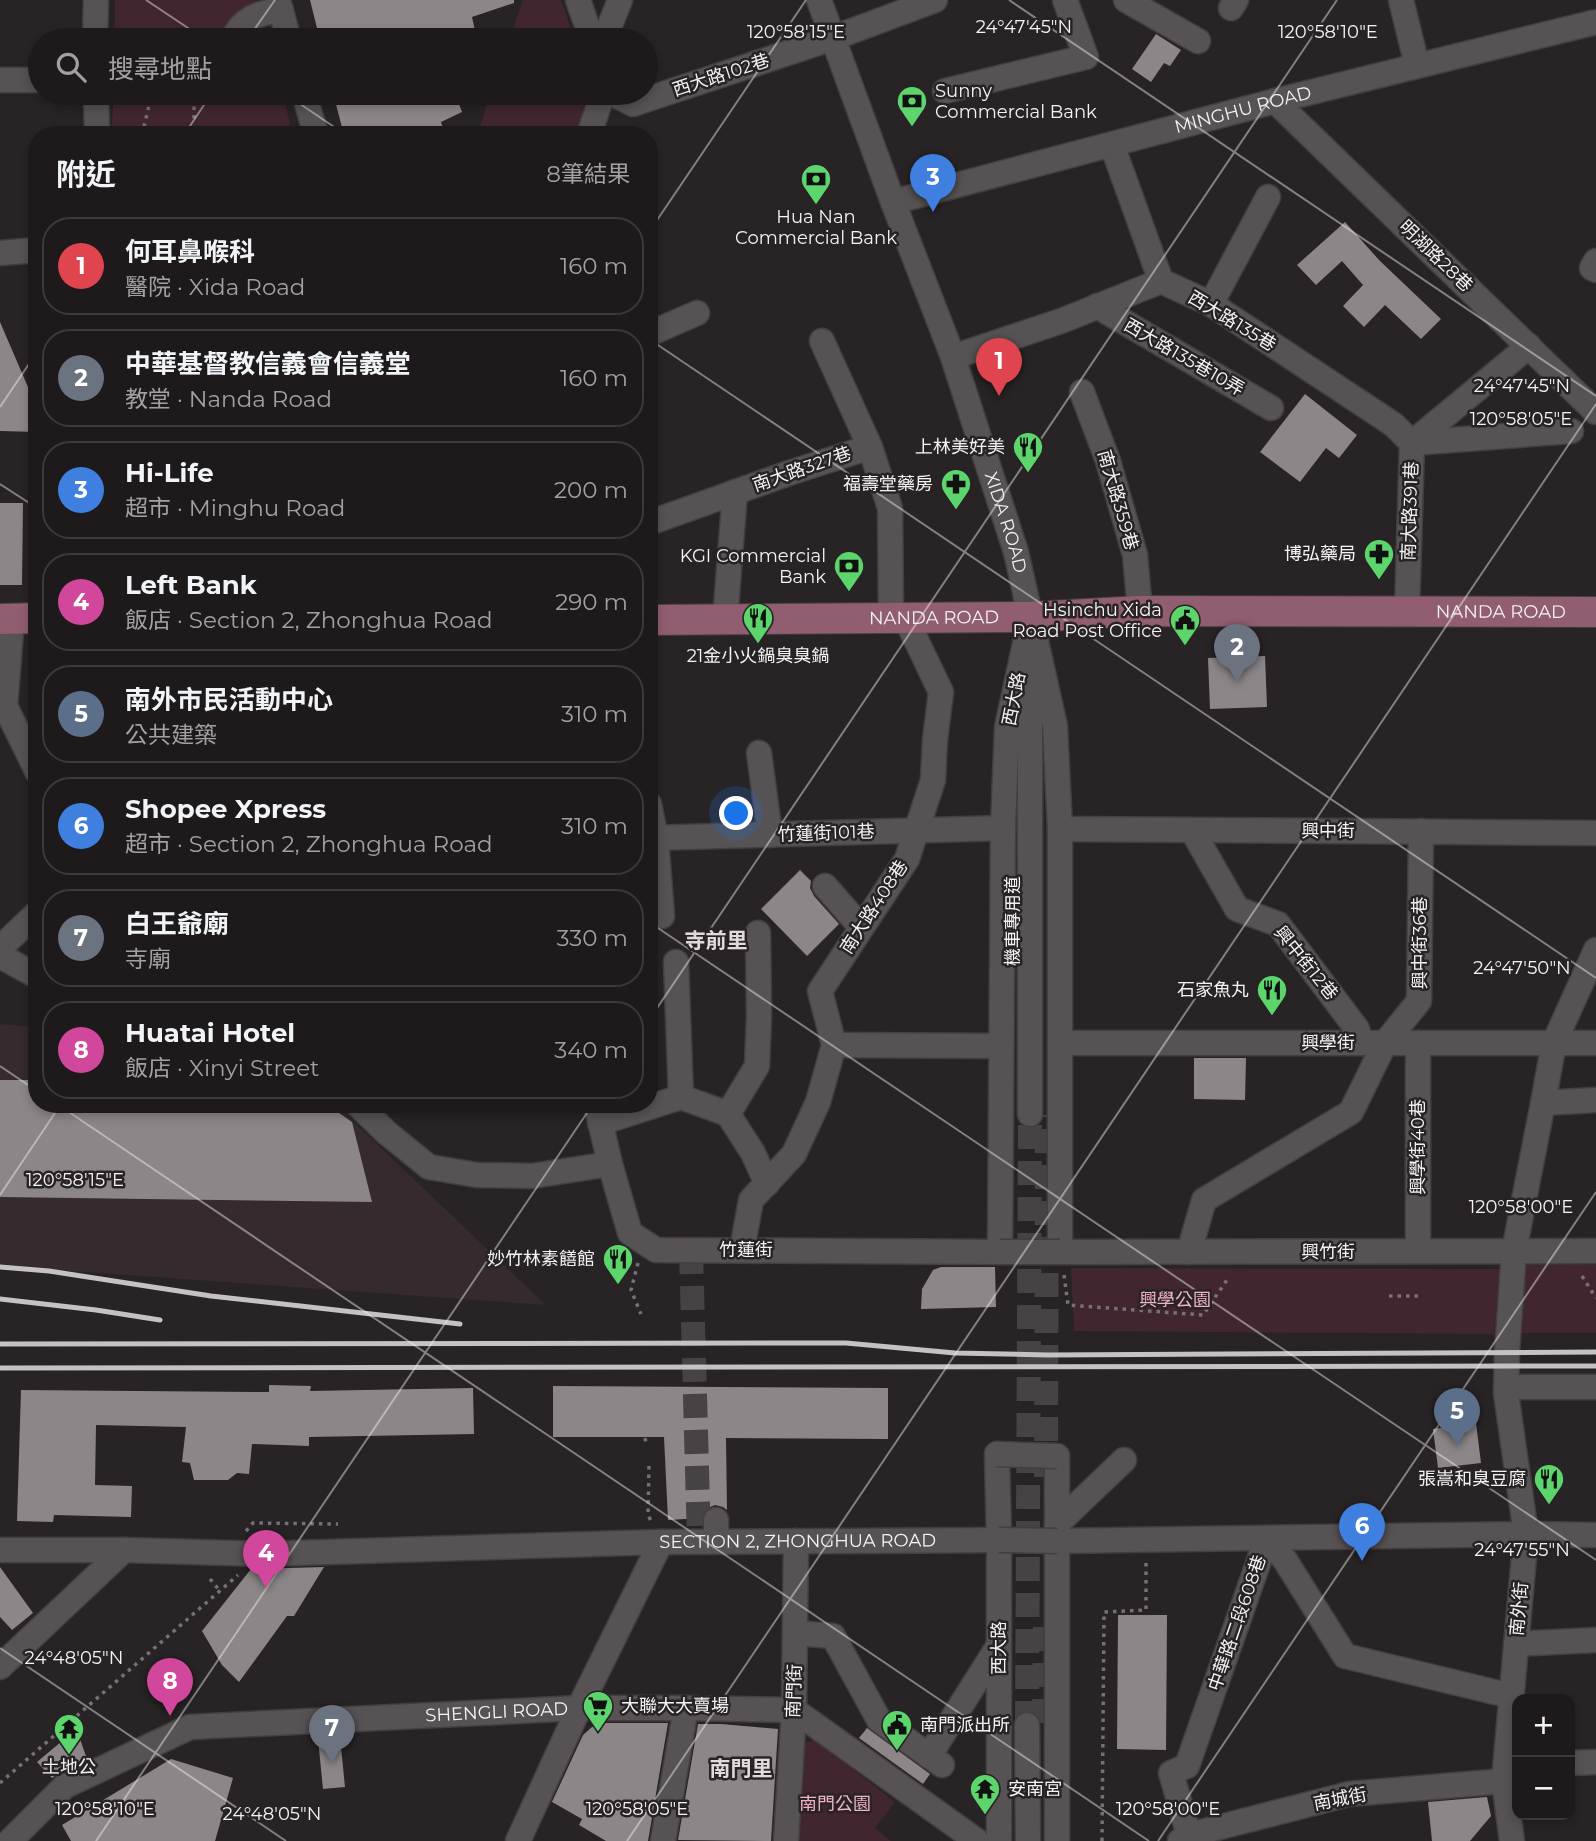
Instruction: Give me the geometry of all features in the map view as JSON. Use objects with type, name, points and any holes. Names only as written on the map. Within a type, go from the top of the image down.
[{"type":"main road","name":"NANDA ROAD","points":[[658,620],[1031,617],[1140,611],[1596,612]]},
{"type":"street","points":[[95,28],[96,0]]},
{"type":"street","points":[[578,0],[588,28]]},
{"type":"street","points":[[609,28],[620,0]]},
{"type":"street","name":"XIDA ROAD","points":[[819,0],[953,358],[1016,552],[1031,617],[1030,1115]]},
{"type":"street","name":"西大路102巷","points":[[658,96],[833,38],[934,0]]},
{"type":"street","points":[[945,91],[1086,57],[1065,0]]},
{"type":"street","points":[[1126,0],[1198,41]]},
{"type":"street","points":[[1401,0],[1417,65]]},
{"type":"street","points":[[239,28],[243,22],[279,5],[286,28]]},
{"type":"street","name":"MINGHU ROAD","points":[[893,202],[1417,65],[1596,22]]},
{"type":"street","points":[[0,80],[28,80]]},
{"type":"street","name":"明湖路28巷","points":[[1275,102],[1596,412]]},
{"type":"street","points":[[96,105],[97,126]]},
{"type":"street","points":[[307,105],[313,126]]},
{"type":"street","points":[[592,126],[599,105]]},
{"type":"street","points":[[953,358],[1061,321],[1161,281],[1112,145]]},
{"type":"street","points":[[1211,304],[1268,197]]},
{"type":"street","points":[[0,253],[28,251]]},
{"type":"street","points":[[1596,261],[1592,268],[1596,270]]},
{"type":"street","name":"西大路135巷","points":[[1161,281],[1211,304],[1394,425],[1412,443]]},
{"type":"street","name":"西大路135巷10弄","points":[[1097,306],[1271,408]]},
{"type":"street","points":[[658,330],[697,313]]},
{"type":"street","name":"南大路327巷","points":[[822,341],[870,447],[890,508],[891,609],[906,619]]},
{"type":"street","points":[[1412,443],[1529,346]]},
{"type":"street","name":"南大路359巷","points":[[1082,392],[1108,461],[1135,555],[1140,611]]},
{"type":"street","name":"南大路391巷","points":[[1407,612],[1412,443],[1571,431]]},
{"type":"street","name":"南大路327巷","points":[[658,520],[870,447]]},
{"type":"street","name":"南大路327巷","points":[[725,620],[734,492]]},
{"type":"street","name":"西大路","points":[[1031,617],[1055,726],[1060,829],[1060,1252]]},
{"type":"street","name":"西大路","points":[[1000,1252],[1003,828],[1007,727],[1031,617]]},
{"type":"street","points":[[16,619],[5,706],[28,753]]},
{"type":"street","name":"南大路408巷","points":[[834,1045],[820,991],[907,859],[933,780],[941,692],[906,619]]},
{"type":"street","name":"機車專用道","points":[[1030,1115],[1049,756],[1055,726]]},
{"type":"street","name":"機車專用道","points":[[1007,727],[1013,753],[1030,1115]]},
{"type":"street","points":[[759,753],[770,835]]},
{"type":"street","name":"竹蓮街101巷","points":[[658,838],[1003,828]]},
{"type":"street","name":"興中街","points":[[1060,829],[1596,833]]},
{"type":"street","name":"興中街12巷","points":[[1192,830],[1237,909],[1278,924],[1357,1029],[1373,1043]]},
{"type":"street","name":"興中街36巷","points":[[1189,1252],[1204,1200],[1351,1112],[1373,1043],[1419,1001],[1421,831]]},
{"type":"street","points":[[658,885],[662,916]]},
{"type":"street","points":[[825,886],[861,927]]},
{"type":"street","points":[[0,948],[28,922]]},
{"type":"street","points":[[728,1114],[757,1066],[758,933]]},
{"type":"street","name":"南外街","points":[[1512,1841],[1509,1769],[1511,1696],[1526,1534],[1506,1387],[1514,1251],[1554,1043],[1596,950]]},
{"type":"street","points":[[0,956],[28,971]]},
{"type":"street","points":[[676,962],[681,1097]]},
{"type":"street","name":"興學街","points":[[1060,1043],[1596,1043]]},
{"type":"street","name":"興學街40巷","points":[[1418,1043],[1418,1251]]},
{"type":"street","points":[[742,1250],[751,1200],[794,1154],[818,1102],[834,1045],[1001,1046]]},
{"type":"street","points":[[658,1102],[681,1097],[728,1114],[753,1153],[767,1184]]},
{"type":"street","points":[[1543,1102],[1596,1100]]},
{"type":"street","points":[[366,1113],[429,1167],[477,1175],[532,1176],[610,1164]]},
{"type":"street","name":"竹蓮街","points":[[598,1114],[630,1233],[656,1250],[1060,1252]]},
{"type":"street","name":"興竹街","points":[[1060,1252],[1596,1251]]},
{"type":"street","points":[[1506,1387],[1596,1387]]},
{"type":"street","name":"西大路","points":[[999,1841],[997,1454],[1057,1456],[1057,1533]]},
{"type":"street","points":[[1057,1841],[1057,1533],[1124,1460]]},
{"type":"street","name":"SECTION 2, ZHONGHUA ROAD","points":[[0,1550],[262,1554],[716,1531],[796,1541],[999,1540],[1057,1533],[1146,1540],[1596,1535]]},
{"type":"street","points":[[518,1841],[579,1708],[673,1534]]},
{"type":"street","name":"中華路二段608巷","points":[[1185,1838],[1171,1773],[1187,1766],[1267,1538],[1285,1560],[1345,1656],[1511,1696]]},
{"type":"street","name":"南門街","points":[[786,1841],[794,1710],[796,1541]]},
{"type":"street","points":[[0,1667],[124,1550]]},
{"type":"street","points":[[795,1633],[833,1636],[879,1720],[935,1760],[999,1645]]},
{"type":"street","points":[[1516,1644],[1596,1640]]},
{"type":"street","name":"SHENGLI ROAD","points":[[10,1841],[65,1786],[190,1727],[579,1708],[794,1710]]},
{"type":"street","points":[[663,1841],[686,1708]]},
{"type":"street","points":[[794,1710],[977,1841]]},
{"type":"street","points":[[1011,1841],[1027,1724]]},
{"type":"street","points":[[1027,1724],[1028,1841]]},
{"type":"street","points":[[1027,1724],[1044,1841]]},
{"type":"street","points":[[1575,1763],[1596,1762]]},
{"type":"street","name":"南城街","points":[[1185,1838],[1349,1794],[1509,1769]]},
{"type":"path","points":[[144,126],[149,105]]},
{"type":"path","points":[[194,105],[194,122]]},
{"type":"path","points":[[1060,1252],[1068,1305],[1203,1315],[1227,1280]]},
{"type":"path","points":[[1582,1276],[1596,1298]]},
{"type":"path","points":[[632,1290],[641,1314]]},
{"type":"path","points":[[1389,1296],[1419,1296]]},
{"type":"path","points":[[649,1466],[648,1515],[673,1534]]},
{"type":"path","points":[[247,1531],[253,1523],[338,1524]]},
{"type":"path","points":[[1102,1841],[1104,1612],[1146,1611],[1146,1540]]},
{"type":"path","points":[[0,1783],[262,1554]]},
{"type":"path","points":[[210,1579],[220,1591]]},
{"type":"shaded area","points":[[0,1024],[28,1026],[28,1113],[344,1113],[546,1305],[0,1266]]},
{"type":"green space","points":[[115,0],[257,0],[265,28],[115,28]]},
{"type":"green space","points":[[523,0],[561,0],[571,28],[513,28]]},
{"type":"green space","points":[[113,105],[285,105],[291,126],[112,126]]},
{"type":"green space","points":[[487,105],[585,105],[579,126],[480,126]]},
{"type":"green space","points":[[1524,1265],[1596,1265],[1596,1333],[1522,1333]]},
{"type":"green space","name":"興學公園","points":[[1071,1268],[1500,1269],[1494,1334],[1074,1331]]},
{"type":"green space","name":"南門公園","points":[[815,1740],[895,1802],[875,1828],[891,1841],[796,1841],[800,1744]]},
{"type":"building","points":[[310,0],[514,0],[514,3],[472,17],[474,28],[317,28]]},
{"type":"building","points":[[1156,34],[1181,50],[1170,66],[1164,63],[1151,82],[1132,69]]},
{"type":"building","points":[[336,105],[459,105],[462,112],[441,122],[442,126],[342,126]]},
{"type":"building","points":[[1345,222],[1380,261],[1441,319],[1421,339],[1385,305],[1364,327],[1343,306],[1363,285],[1342,261],[1316,285],[1297,265]]},
{"type":"building","points":[[0,322],[28,387],[28,432],[0,431]]},
{"type":"building","points":[[1305,394],[1357,435],[1339,458],[1326,448],[1300,482],[1260,452]]},
{"type":"building","points":[[0,503],[23,503],[22,585],[0,585]]},
{"type":"building","points":[[1265,656],[1267,707],[1210,709],[1208,658]]},
{"type":"building","points":[[800,870],[811,881],[810,888],[814,896],[839,924],[807,956],[761,909]]},
{"type":"building","points":[[1194,1058],[1246,1058],[1245,1100],[1194,1099]]},
{"type":"building","points":[[0,1080],[28,1080],[28,1113],[339,1113],[352,1122],[372,1202],[0,1197]]},
{"type":"building","points":[[941,1267],[995,1267],[996,1307],[921,1309],[922,1289],[933,1270]]},
{"type":"building","points":[[269,1385],[311,1386],[310,1391],[473,1388],[474,1434],[309,1437],[309,1446],[252,1444],[249,1474],[237,1473],[228,1480],[194,1480],[190,1463],[182,1462],[186,1427],[96,1425],[95,1485],[132,1486],[131,1517],[54,1515],[53,1522],[17,1521],[21,1390],[269,1392]]},
{"type":"building","points":[[553,1386],[888,1388],[888,1439],[726,1438],[727,1510],[715,1505],[708,1508],[701,1518],[668,1520],[664,1437],[553,1437]]},
{"type":"building","points":[[1476,1423],[1481,1463],[1438,1468],[1433,1429]]},
{"type":"building","points":[[0,1567],[33,1613],[12,1630],[0,1617]]},
{"type":"building","points":[[324,1567],[294,1616],[287,1616],[239,1682],[222,1665],[202,1631],[251,1569]]},
{"type":"building","points":[[1118,1615],[1167,1615],[1166,1750],[1117,1749]]},
{"type":"building","points":[[602,1723],[668,1723],[648,1841],[606,1841],[579,1825],[582,1819],[552,1802],[583,1735]]},
{"type":"building","points":[[698,1724],[778,1729],[771,1841],[678,1840]]},
{"type":"building","points":[[867,1728],[930,1774],[923,1784],[859,1738]]},
{"type":"building","name":"土地公","points":[[74,1731],[87,1759],[52,1778],[37,1762]]},
{"type":"building","points":[[340,1737],[345,1787],[323,1789],[318,1739]]},
{"type":"building","points":[[171,1759],[233,1778],[215,1841],[71,1841],[62,1825]]},
{"type":"building","points":[[1487,1797],[1491,1816],[1470,1841],[1432,1841],[1428,1802]]},
{"type":"tunnel","points":[[1027,1725],[1030,1114]]},
{"type":"tunnel","points":[[1046,1477],[1047,1115]]},
{"type":"tunnel","points":[[691,1250],[699,1542]]},
{"type":"tunnel","points":[[1044,1723],[1045,1615]]},
{"type":"railway","points":[[0,1267],[49,1271],[211,1296],[460,1324]]},
{"type":"railway","points":[[0,1299],[160,1320]]},
{"type":"railway","points":[[0,1344],[846,1343],[955,1353],[1048,1355],[1596,1352]]},
{"type":"railway","points":[[0,1368],[1596,1366]]},
{"type":"place","name":"Sunny Commercial Bank","points":[[912,128]]},
{"type":"place","name":"Hua Nan Commercial Bank","points":[[816,206]]},
{"type":"place","name":"Hi-Life","points":[[933,212]]},
{"type":"place","name":"何耳鼻喉科","points":[[999,396]]},
{"type":"place","name":"上林美好美","points":[[1028,474]]},
{"type":"place","name":"福壽堂藥房","points":[[956,511]]},
{"type":"place","name":"博弘藥局","points":[[1379,581]]},
{"type":"place","name":"KGI Commercial Bank","points":[[849,593]]},
{"type":"place","name":"21金小火鍋臭臭鍋","points":[[758,645]]},
{"type":"place","name":"Hsinchu Xida Road Post Office","points":[[1185,647]]},
{"type":"place","name":"中華基督教信義會信義堂","points":[[1237,682]]},
{"type":"place","name":"石家魚丸","points":[[1272,1017]]},
{"type":"place","name":"妙竹林素饍館","points":[[618,1286]]},
{"type":"place","name":"南外市民活動中心","points":[[1457,1446]]},
{"type":"place","name":"張嵩和臭豆腐","points":[[1549,1506]]},
{"type":"place","name":"Shopee Xpress","points":[[1362,1561]]},
{"type":"place","name":"Left Bank","points":[[266,1588]]},
{"type":"place","name":"Huatai Hotel","points":[[170,1716]]},
{"type":"place","name":"大聯大大賣場","points":[[598,1733]]},
{"type":"place","name":"南門派出所","points":[[897,1752]]},
{"type":"place","name":"土地公","points":[[69,1756]]},
{"type":"place","name":"白王爺廟","points":[[332,1763]]},
{"type":"place","name":"安南宮","points":[[985,1816]]},
{"type":"district","name":"寺前里","points":[[716,940]]},
{"type":"district","name":"南門里","points":[[741,1768]]}]
